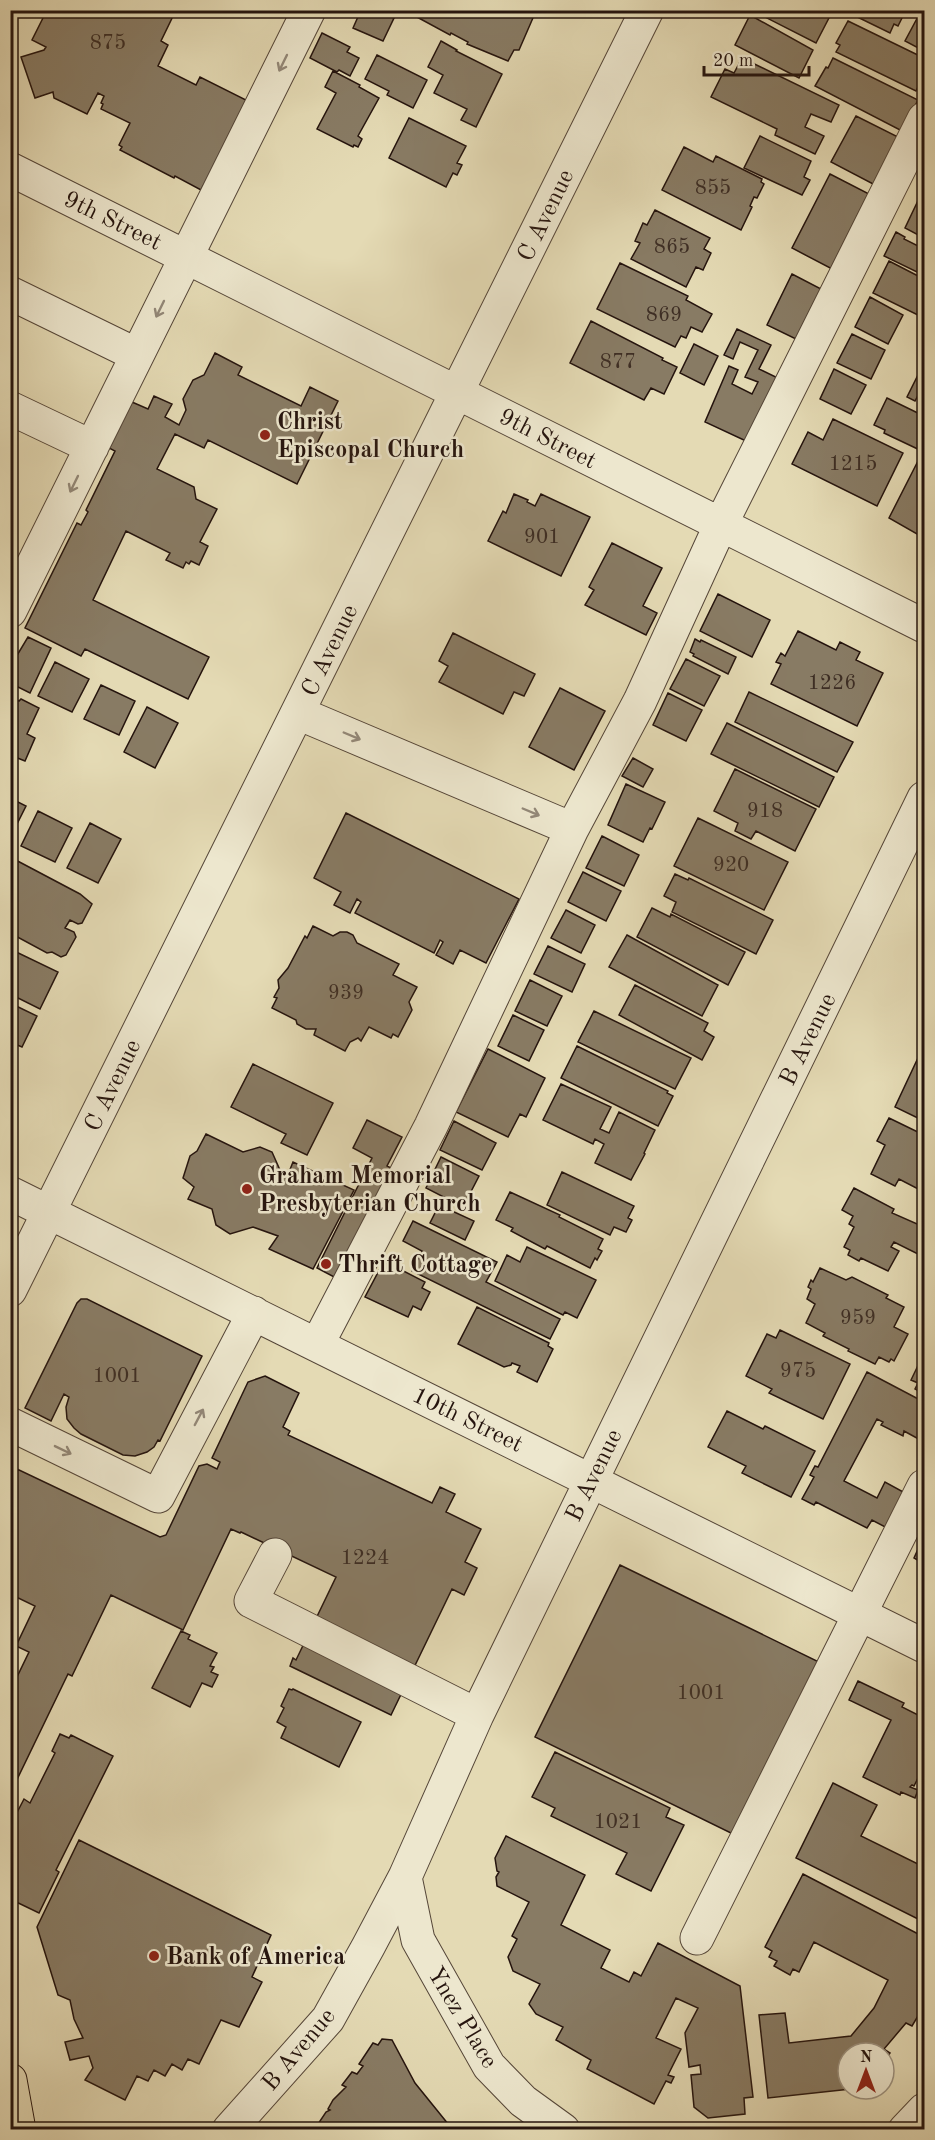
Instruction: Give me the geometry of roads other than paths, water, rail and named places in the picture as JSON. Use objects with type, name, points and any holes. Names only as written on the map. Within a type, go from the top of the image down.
[{"type":"highway","points":[[10,2080],[19,2130]]},
{"type":"street","name":"C Avenue","points":[[10,1290],[647,10]]},
{"type":"street","points":[[10,611],[307,11]]},
{"type":"street","points":[[317,1345],[430,1126],[572,829],[640,701],[721,524],[924,119]]},
{"type":"street","name":"9th Street","points":[[11,172],[186,257],[924,626]]},
{"type":"street","points":[[10,293],[137,355]]},
{"type":"street","points":[[10,408],[92,447]]},
{"type":"street","points":[[298,713],[572,829]]},
{"type":"street","name":"B Avenue","points":[[229,2130],[328,2019],[405,1877],[477,1715],[924,798]]},
{"type":"street","name":"10th Street","points":[[10,1193],[924,1646]]},
{"type":"street","points":[[10,1424],[158,1496],[254,1313]]},
{"type":"street","points":[[697,1938],[924,1486]]},
{"type":"street","points":[[275,1555],[251,1601],[477,1715]]},
{"type":"street","name":"Ynez Place","points":[[405,1877],[418,1940],[489,2066],[523,2101],[563,2130]]},
{"type":"street","points":[[905,2130],[924,2110]]},
{"type":"place","name":"Christ Episcopal Church","points":[[265,435]]},
{"type":"place","name":"Graham Memorial Presbyterian Church","points":[[247,1189]]},
{"type":"place","name":"Thrift Cottage","points":[[326,1264]]},
{"type":"place","name":"Bank of America","points":[[154,1956]]}]
